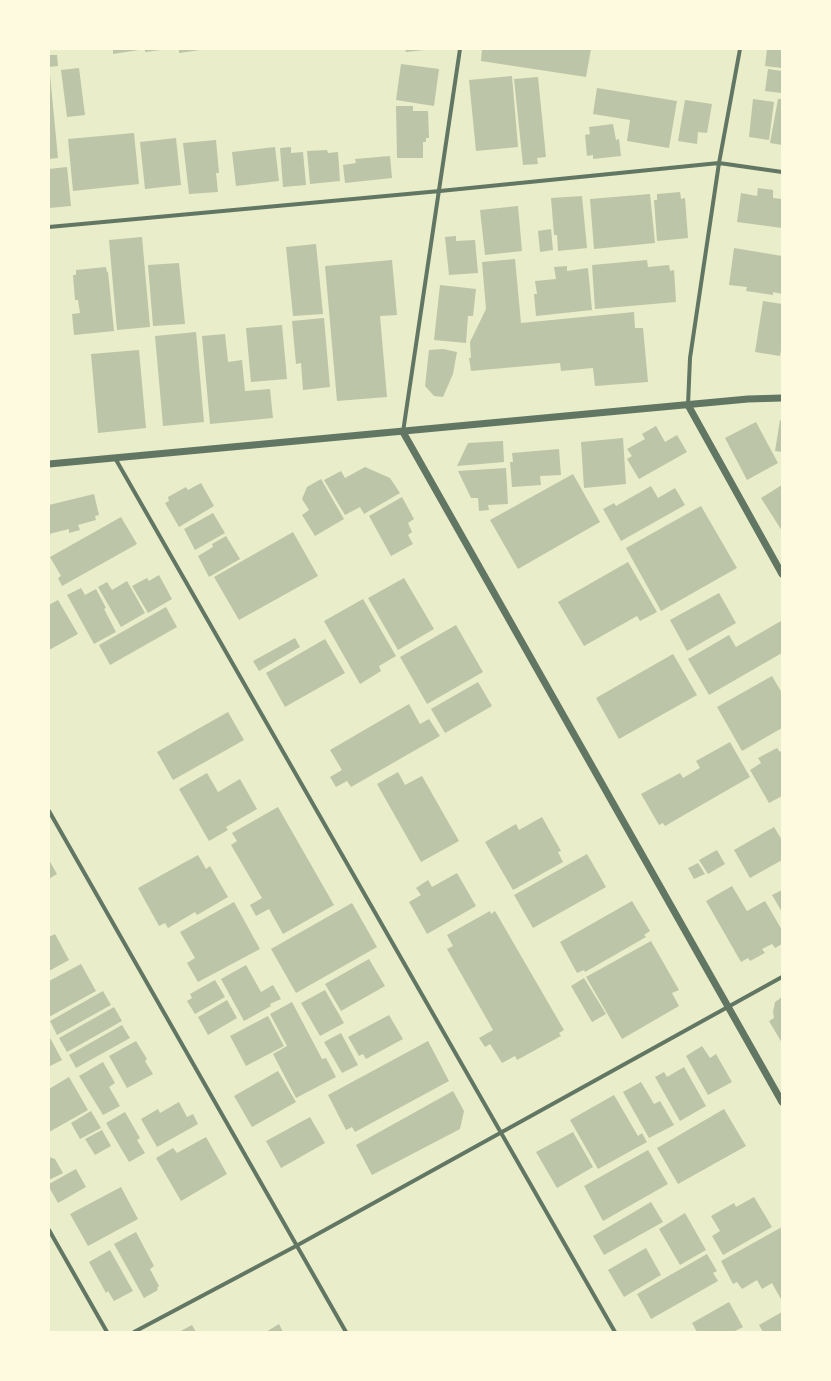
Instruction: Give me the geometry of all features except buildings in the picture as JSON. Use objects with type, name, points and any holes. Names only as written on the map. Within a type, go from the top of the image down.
[{"type":"street","points":[[460,49],[403,432],[782,1102]]},
{"type":"street","points":[[740,49],[719,163],[690,358],[688,405],[782,574]]},
{"type":"street","points":[[49,227],[440,191],[719,163],[782,172]]},
{"type":"street","points":[[49,464],[748,399],[782,398]]},
{"type":"street","points":[[115,458],[615,1332]]},
{"type":"street","points":[[49,811],[346,1332]]},
{"type":"street","points":[[134,1332],[296,1246],[782,977]]},
{"type":"street","points":[[49,1230],[107,1332]]}]
